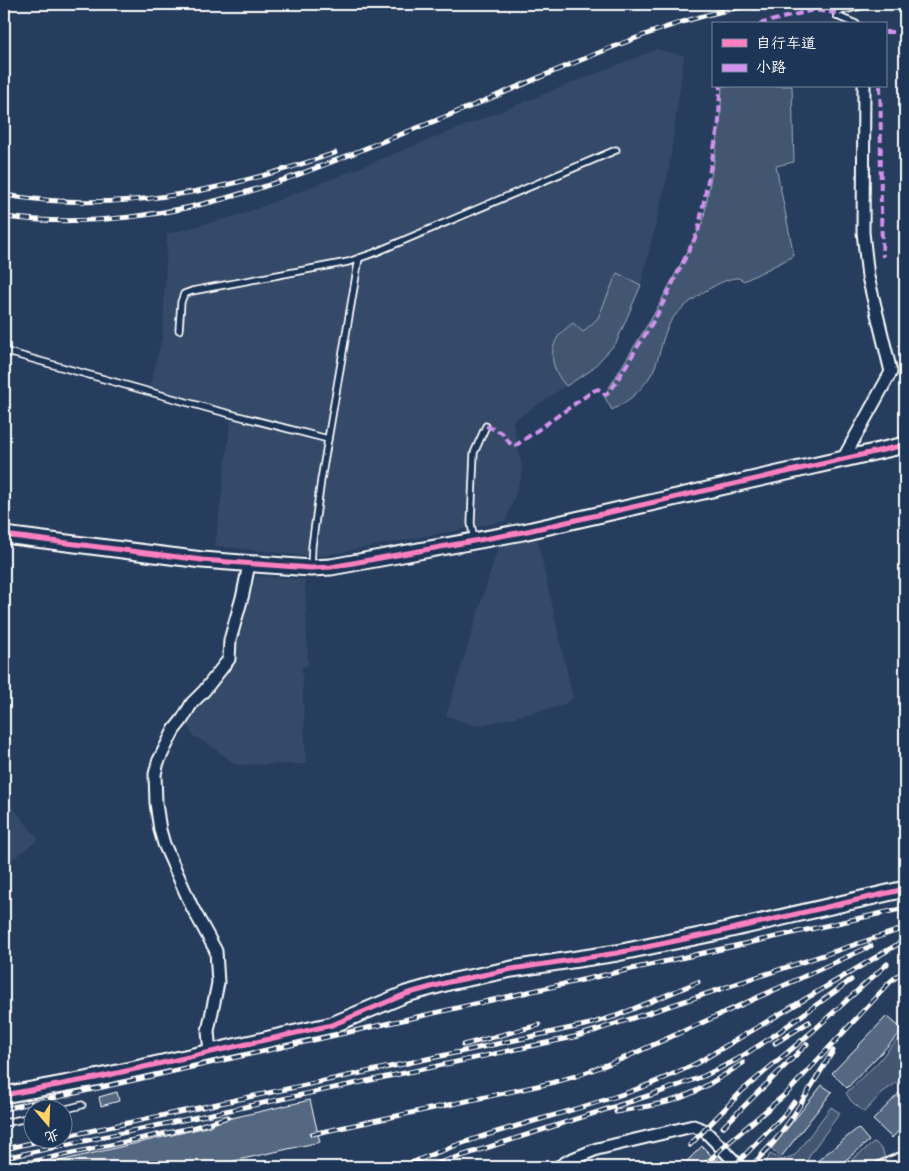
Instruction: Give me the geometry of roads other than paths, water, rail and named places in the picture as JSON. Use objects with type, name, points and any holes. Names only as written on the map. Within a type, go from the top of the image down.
[{"type":"street","points":[[843,459],[891,372],[868,277],[863,232],[864,88]]},
{"type":"street","points":[[4,535],[202,560],[311,568],[331,567],[523,532],[905,445]]},
{"type":"street","points":[[210,1053],[208,1031],[218,983],[216,951],[192,907],[164,844],[156,803],[155,774],[158,762],[174,730],[192,703],[229,659],[230,640],[249,564]]},
{"type":"street","points":[[4,1095],[95,1078],[332,1025],[406,994],[449,982],[512,969],[617,953],[905,889]]},
{"type":"street","points":[[558,1167],[597,1149],[693,1126],[704,1130],[740,1167]]},
{"type":"street","points":[[881,1167],[905,1157]]},
{"type":"lane","points":[[851,22],[837,16],[836,13],[869,4]]},
{"type":"lane","points":[[178,330],[181,302],[184,294],[348,262],[616,150]]},
{"type":"lane","points":[[311,568],[328,439],[359,258]]},
{"type":"lane","points":[[4,351],[210,409],[328,439]]},
{"type":"lane","points":[[474,541],[471,523],[474,453],[486,426]]},
{"type":"lane","points":[[72,1108],[82,1105]]},
{"type":"lane","points":[[4,1123],[22,1118]]},
{"type":"railway","points":[[4,217],[35,220],[97,220],[160,213],[220,200],[282,181],[329,163],[645,35],[678,23],[755,4]]},
{"type":"railway","points":[[4,195],[89,202],[131,200],[172,195],[213,188],[253,178],[335,153]]},
{"type":"railway","points":[[4,1109],[905,908]]},
{"type":"railway","points":[[4,1158],[574,1037],[905,928]]},
{"type":"railway","points":[[403,1167],[456,1145],[623,1094],[669,1076],[697,1063],[905,940]]},
{"type":"railway","points":[[312,1134],[576,1076],[622,1059],[871,946]]},
{"type":"railway","points":[[690,1145],[743,1090],[814,1030],[887,964]]},
{"type":"railway","points":[[703,1167],[722,1148],[788,1092],[891,981],[905,970]]},
{"type":"railway","points":[[427,1167],[704,1076],[736,1060],[769,1039],[851,980]]},
{"type":"railway","points":[[72,1135],[590,1024],[616,1016],[698,982]]},
{"type":"railway","points":[[775,1043],[809,1022]]},
{"type":"railway","points":[[463,1045],[539,1025]]},
{"type":"railway","points":[[723,1127],[807,1044]]},
{"type":"railway","points":[[751,1167],[792,1118],[833,1051]]},
{"type":"railway","points":[[616,1112],[660,1104],[683,1097],[710,1084],[743,1063]]},
{"type":"railway","points":[[733,1167],[784,1115],[794,1102]]},
{"type":"railway","points":[[7,1167],[195,1127],[228,1117]]},
{"type":"railway","points":[[4,1149],[22,1145]]}]
